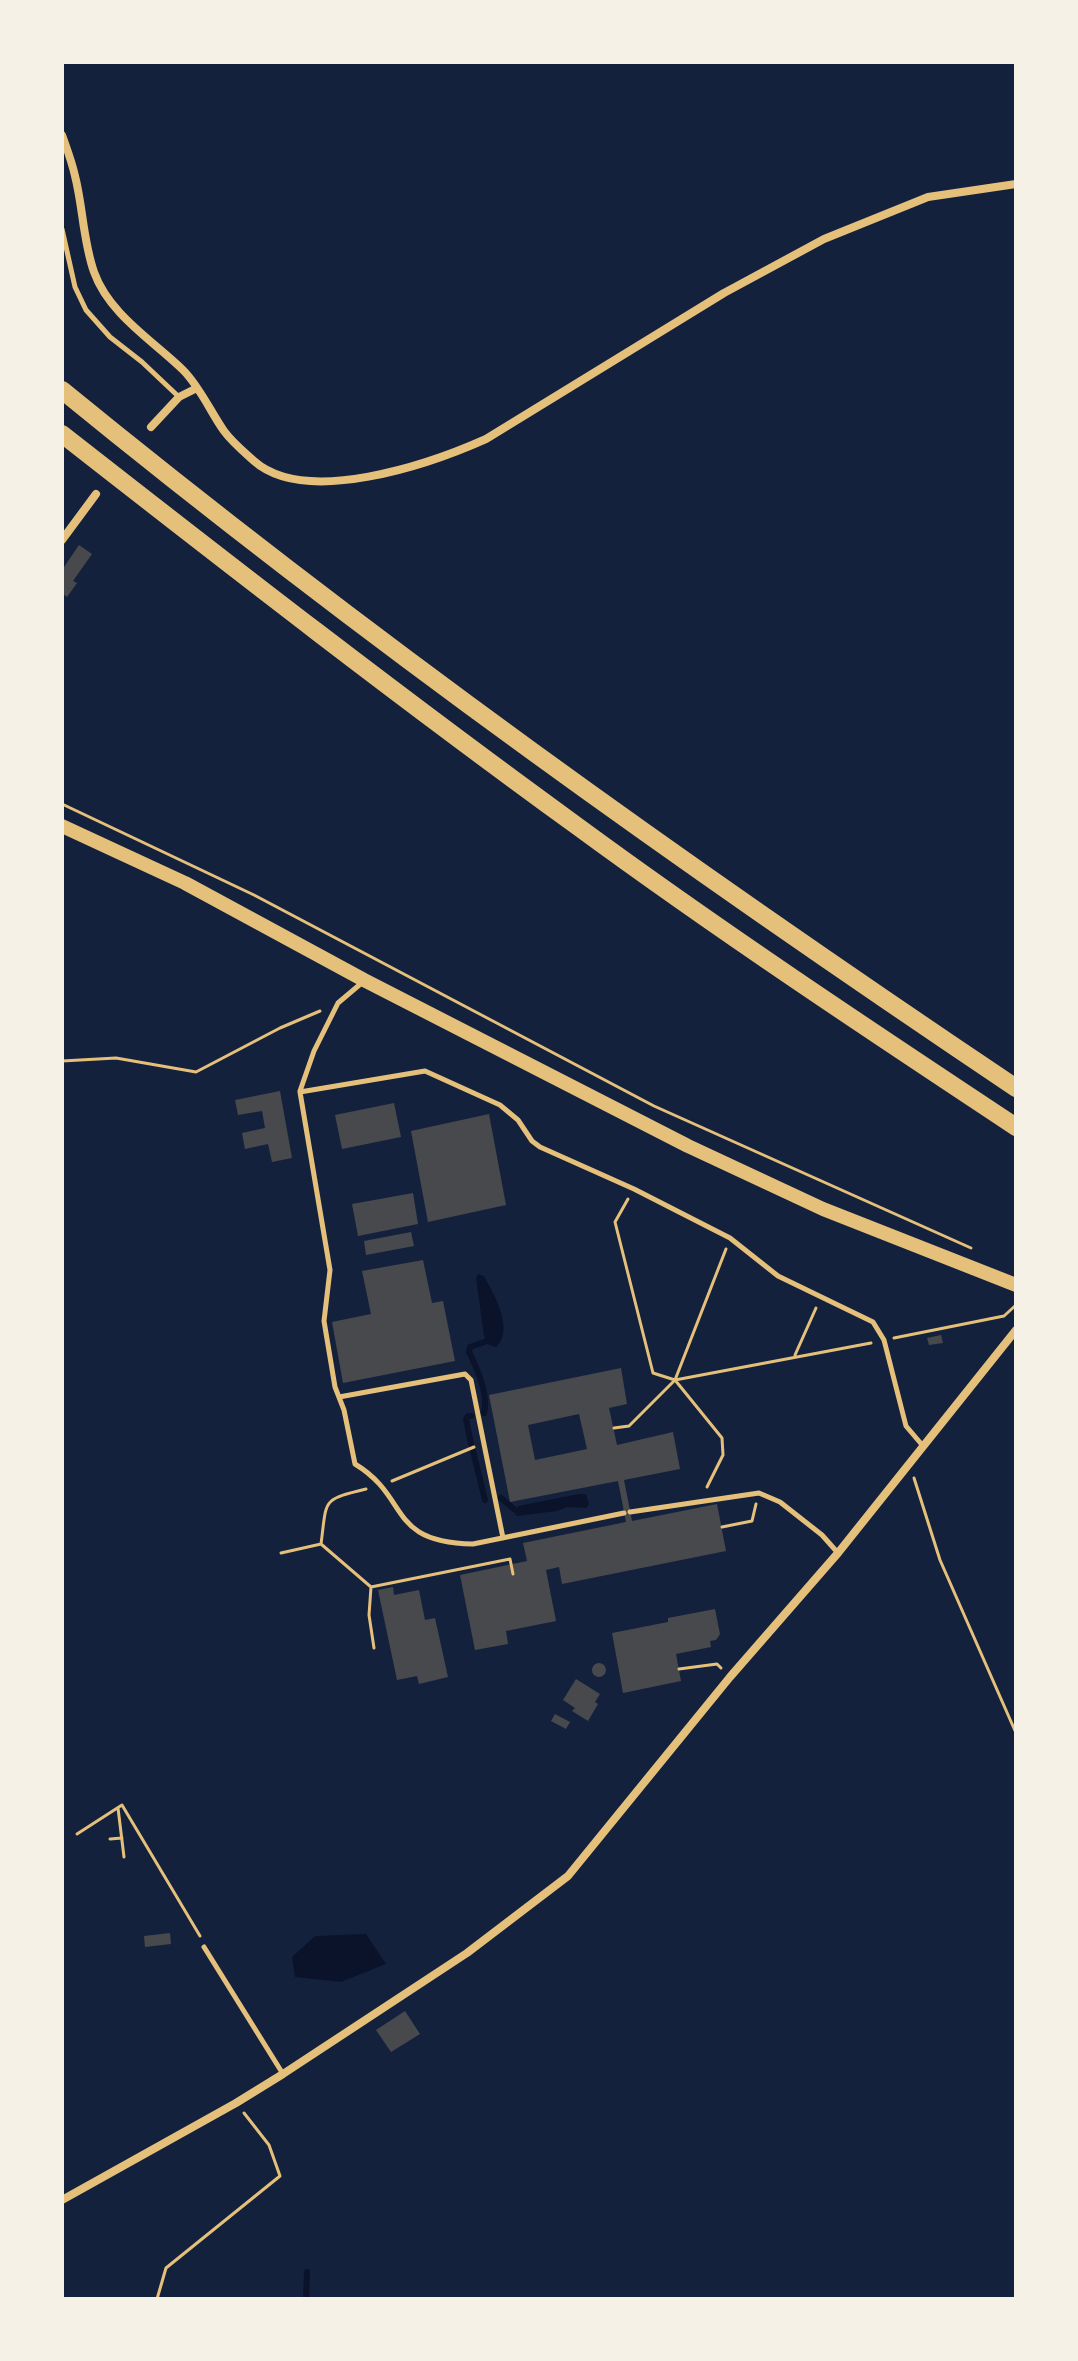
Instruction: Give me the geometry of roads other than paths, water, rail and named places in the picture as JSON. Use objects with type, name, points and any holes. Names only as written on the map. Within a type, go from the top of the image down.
[{"type":"highway","points":[[62,390],[366,630],[575,784],[1016,1088]]},
{"type":"highway","points":[[62,434],[352,660],[580,828],[813,992],[1016,1127]]},
{"type":"main road","points":[[62,826],[185,883],[364,980],[701,1152],[823,1209],[1016,1285]]},
{"type":"street","points":[[62,135],[75,174],[94,272],[105,293],[119,312],[186,373],[226,433],[256,463],[274,475],[298,480],[328,481],[368,475],[444,458],[486,439],[710,301],[824,239],[928,197],[1016,184]]},
{"type":"street","points":[[151,427],[179,397],[197,388]]},
{"type":"street","points":[[62,540],[96,494]]},
{"type":"street","points":[[62,2200],[283,2074],[467,1953],[568,1876],[730,1677],[838,1553],[1016,1330]]},
{"type":"lane","points":[[62,229],[75,287],[86,310],[110,337],[179,397]]},
{"type":"lane","points":[[364,980],[338,1003],[314,1051],[300,1092],[330,1270],[324,1321],[355,1464],[374,1475],[395,1508],[419,1533],[453,1543],[473,1544],[627,1512],[759,1493],[780,1502],[822,1535],[838,1553]]},
{"type":"lane","points":[[300,1092],[425,1071],[500,1105],[518,1120],[532,1141],[540,1147],[634,1189],[730,1238],[778,1276],[873,1322],[884,1340],[906,1426],[923,1447]]},
{"type":"lane","points":[[339,1397],[465,1374],[471,1380],[503,1538]]},
{"type":"lane","points":[[204,1947],[283,2074]]},
{"type":"water","points":[[478,1274],[484,1276],[501,1312],[504,1331],[496,1347],[489,1345],[484,1336]]},
{"type":"water","points":[[586,1494],[589,1504],[586,1508],[567,1507],[557,1511],[515,1514],[518,1506]]},
{"type":"water","points":[[366,1934],[386,1964],[341,1982],[295,1977],[292,1957],[315,1936]]},
{"type":"waterway","points":[[484,1413],[484,1390],[469,1352],[470,1347],[487,1341]]},
{"type":"waterway","points":[[471,1416],[466,1419],[471,1444]]},
{"type":"waterway","points":[[473,1451],[485,1500]]},
{"type":"waterway","points":[[501,1498],[515,1510]]},
{"type":"waterway","points":[[306,2299],[307,2272]]}]
